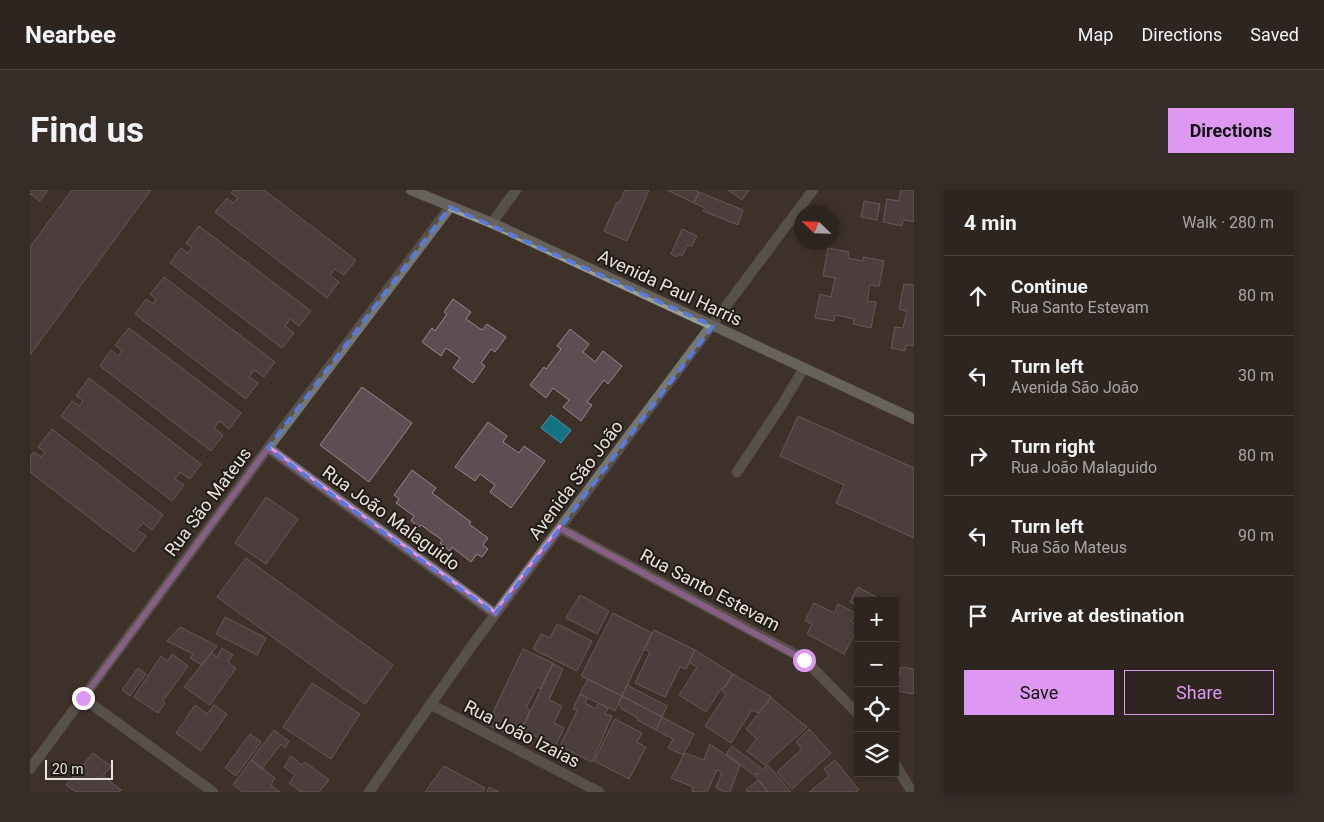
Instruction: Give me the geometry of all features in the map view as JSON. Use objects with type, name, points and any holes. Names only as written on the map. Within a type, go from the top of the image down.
[{"type":"street","name":"Avenida Paul Harris","points":[[411,190],[492,223],[914,419]]},
{"type":"street","points":[[492,223],[516,190]]},
{"type":"street","name":"Avenida São João","points":[[369,792],[495,614],[713,326],[813,190]]},
{"type":"street","name":"Rua São Mateus","points":[[30,769],[268,448],[450,207]]},
{"type":"street","points":[[737,472],[804,368]]},
{"type":"street","name":"Rua João Malaguido","points":[[268,448],[495,614]]},
{"type":"street","name":"Rua Santo Estevam","points":[[560,528],[804,660],[854,710]]},
{"type":"street","points":[[83,698],[213,792]]},
{"type":"street","name":"Rua João Izaias","points":[[430,704],[599,792]]},
{"type":"street","points":[[899,771],[912,792]]},
{"type":"highlighted area","points":[[450,207],[713,326],[495,614],[268,448]]},
{"type":"water","points":[[551,415],[571,430],[561,443],[541,428]]},
{"type":"building","points":[[30,190],[48,190],[40,201],[30,195]]},
{"type":"building","points":[[72,190],[151,190],[30,355],[30,247]]},
{"type":"building","points":[[233,190],[264,190],[356,260],[344,275],[335,269],[330,275],[339,282],[327,298],[215,212],[227,198],[233,203],[238,198],[231,193]]},
{"type":"building","points":[[625,190],[649,190],[627,241],[604,231],[617,202],[619,203]]},
{"type":"building","points":[[667,190],[695,190],[699,192],[694,203]]},
{"type":"building","points":[[728,190],[749,190],[742,200]]},
{"type":"building","points":[[901,190],[914,190],[914,222],[903,220],[902,226],[883,222],[887,199],[899,201]]},
{"type":"building","points":[[699,192],[743,210],[738,225],[703,211],[705,208],[694,203]]},
{"type":"building","points":[[864,201],[880,204],[877,220],[861,217]]},
{"type":"building","points":[[199,226],[311,311],[299,326],[290,319],[285,326],[294,333],[282,348],[170,263],[181,248],[188,253],[192,248],[186,243]]},
{"type":"building","points":[[682,229],[697,236],[692,246],[687,245],[682,256],[679,254],[677,257],[671,254]]},
{"type":"building","points":[[828,250],[849,252],[848,258],[863,261],[863,257],[884,261],[879,286],[870,285],[867,301],[876,302],[871,328],[853,324],[854,319],[835,315],[834,321],[815,318],[820,294],[831,297],[835,278],[823,276]]},
{"type":"building","points":[[164,277],[275,362],[264,377],[254,370],[249,377],[258,383],[246,399],[135,314],[146,299],[153,304],[156,299],[150,294]]},
{"type":"building","points":[[904,284],[914,285],[914,346],[906,345],[905,351],[891,348],[895,327],[903,328],[907,311],[899,309]]},
{"type":"building","points":[[453,299],[471,312],[466,319],[482,330],[487,324],[506,337],[495,352],[491,349],[481,363],[485,366],[473,383],[453,368],[460,358],[446,348],[441,356],[422,342],[432,328],[435,331],[447,314],[444,312]]},
{"type":"building","points":[[129,328],[241,413],[229,429],[220,421],[214,428],[223,435],[211,451],[100,366],[111,350],[118,356],[122,351],[115,345]]},
{"type":"building","points":[[570,329],[589,344],[583,352],[595,362],[603,351],[622,366],[608,384],[604,380],[587,402],[592,405],[581,421],[563,407],[569,400],[553,388],[546,398],[530,385],[544,367],[546,369],[561,349],[557,346]]},
{"type":"building","points":[[89,378],[201,464],[190,479],[180,472],[175,479],[184,485],[172,501],[61,416],[72,401],[79,406],[83,401],[76,396]]},
{"type":"building","points":[[362,387],[412,423],[369,482],[320,445]]},
{"type":"building","points":[[798,416],[914,468],[914,538],[836,503],[844,485],[780,456]]},
{"type":"building","points":[[488,422],[507,436],[503,442],[519,453],[524,446],[545,461],[511,508],[490,492],[495,485],[480,474],[475,481],[455,467]]},
{"type":"building","points":[[52,429],[163,515],[152,530],[143,523],[137,530],[146,536],[134,552],[30,472],[30,457],[34,452],[41,457],[45,452],[38,447]]},
{"type":"building","points":[[412,470],[436,488],[432,493],[471,522],[469,524],[488,538],[483,545],[488,549],[482,557],[477,554],[471,562],[452,547],[450,551],[440,543],[442,540],[421,525],[419,527],[411,521],[414,516],[396,503],[399,499],[394,495]]},
{"type":"building","points":[[266,497],[298,519],[266,564],[235,543]]},
{"type":"building","points":[[246,558],[393,665],[365,704],[217,597]]},
{"type":"building","points":[[858,587],[877,597],[854,597],[854,604],[850,602]]},
{"type":"building","points":[[580,595],[609,611],[597,634],[566,618]]},
{"type":"building","points":[[814,603],[834,613],[838,604],[854,612],[851,622],[854,623],[854,635],[844,654],[807,634],[812,624],[805,621]]},
{"type":"building","points":[[613,613],[652,633],[622,696],[581,676]]},
{"type":"building","points":[[225,617],[266,638],[257,655],[216,634]]},
{"type":"building","points":[[557,624],[592,641],[577,671],[533,649],[541,634],[550,638]]},
{"type":"building","points":[[180,627],[217,646],[202,665],[190,658],[193,654],[167,641]]},
{"type":"building","points":[[654,630],[695,650],[686,669],[680,667],[665,697],[635,683],[650,652],[644,649]]},
{"type":"building","points":[[222,648],[233,655],[228,662],[236,668],[210,705],[184,687],[211,653],[217,657]]},
{"type":"building","points":[[523,649],[553,663],[540,689],[537,687],[526,708],[530,710],[518,738],[487,725]]},
{"type":"building","points":[[695,650],[733,674],[706,712],[679,695],[697,667],[689,662]]},
{"type":"building","points":[[172,654],[188,666],[163,701],[165,703],[158,713],[134,697],[161,656],[168,661]]},
{"type":"building","points":[[553,664],[563,669],[549,700],[562,706],[554,723],[564,728],[555,747],[522,729]]},
{"type":"building","points":[[901,667],[914,669],[914,694],[899,692]]},
{"type":"building","points":[[138,668],[146,674],[130,696],[122,690]]},
{"type":"building","points":[[733,674],[771,697],[758,713],[752,710],[731,743],[705,726],[726,694],[722,691]]},
{"type":"building","points":[[588,679],[622,696],[615,711],[580,694]]},
{"type":"building","points":[[312,683],[360,714],[331,759],[283,727]]},
{"type":"building","points":[[627,685],[667,706],[662,717],[622,696]]},
{"type":"building","points":[[580,694],[588,698],[585,703],[596,709],[598,703],[608,708],[605,714],[612,716],[592,762],[560,746],[577,711],[573,709]]},
{"type":"building","points":[[622,696],[662,717],[656,730],[620,708],[621,706],[618,704]]},
{"type":"building","points":[[771,698],[807,727],[765,765],[747,751],[757,739],[746,729]]},
{"type":"building","points":[[195,705],[207,714],[214,705],[227,714],[201,751],[176,733]]},
{"type":"building","points":[[662,717],[694,734],[683,755],[668,748],[673,739],[656,730]]},
{"type":"building","points":[[615,719],[642,733],[637,742],[646,747],[629,779],[594,761]]},
{"type":"building","points":[[809,729],[831,753],[792,789],[777,772],[802,749],[796,742]]},
{"type":"building","points":[[274,730],[289,741],[285,748],[281,744],[262,769],[251,760]]},
{"type":"building","points":[[250,734],[261,742],[236,776],[225,768]]},
{"type":"building","points":[[710,744],[740,765],[730,792],[716,788],[722,772],[717,770],[707,792],[692,791],[693,787],[671,778],[685,753],[704,760]]},
{"type":"building","points":[[732,746],[761,768],[754,775],[726,754]]},
{"type":"building","points":[[93,753],[111,766],[103,776],[121,790],[119,792],[76,792],[66,785]]},
{"type":"building","points":[[291,756],[302,765],[305,762],[329,780],[319,792],[301,792],[289,783],[295,775],[284,767]]},
{"type":"building","points":[[251,760],[275,778],[271,785],[280,792],[243,792],[233,785]]},
{"type":"building","points":[[835,760],[859,790],[856,792],[809,792],[829,776],[824,769]]},
{"type":"building","points":[[768,765],[791,792],[768,792],[755,776]]},
{"type":"building","points":[[444,766],[485,788],[483,792],[425,792]]},
{"type":"building","points":[[758,780],[768,792],[748,792],[746,790]]},
{"type":"building","points":[[489,787],[499,792],[487,792]]},
{"type":"route","points":[[83,698],[268,448],[495,614],[560,528],[804,660]]}]
